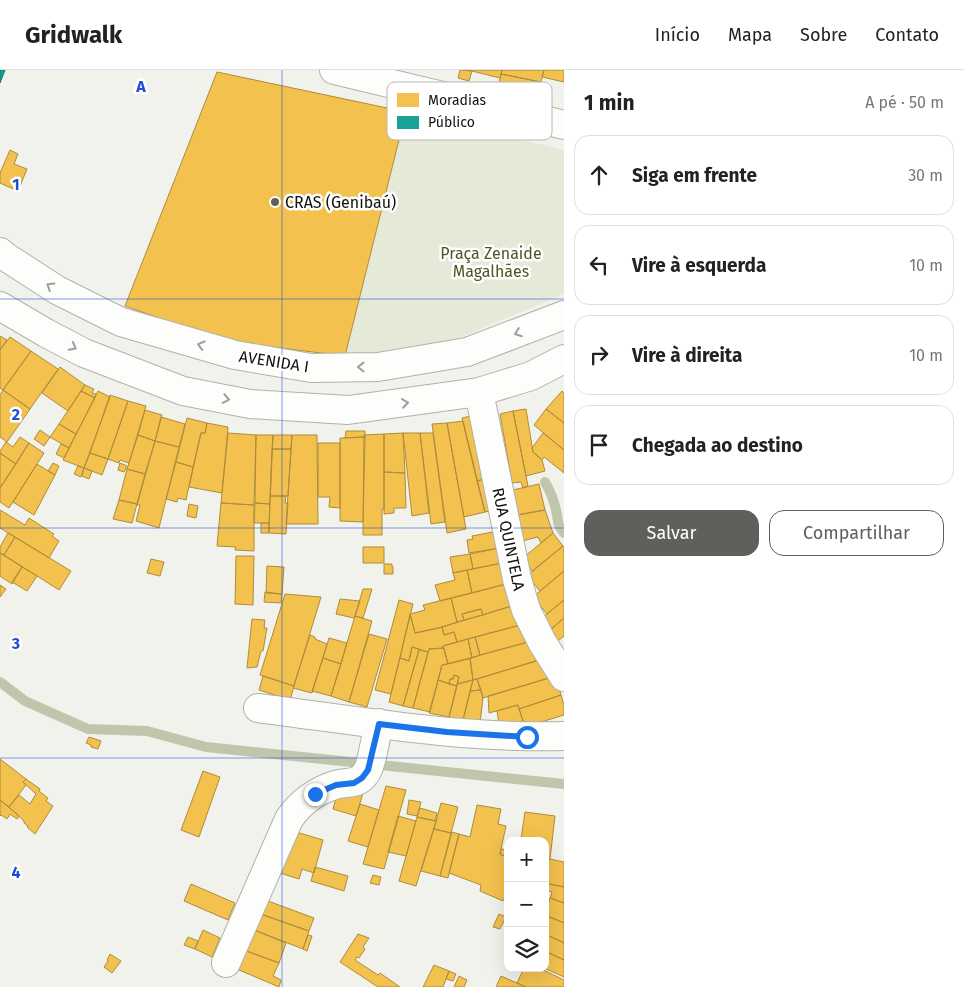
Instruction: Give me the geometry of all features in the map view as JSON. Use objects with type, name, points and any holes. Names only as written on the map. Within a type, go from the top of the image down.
[{"type":"street","points":[[334,70],[387,83]]},
{"type":"street","name":"AVENIDA I","points":[[0,252],[57,290],[120,322],[235,355],[311,368],[378,367],[467,352],[564,316]]},
{"type":"street","points":[[0,306],[84,353],[183,391],[250,404],[348,410],[478,392],[531,376],[564,360]]},
{"type":"street","name":"RUA QUINTELA","points":[[478,392],[519,587],[526,610],[542,642],[564,677]]},
{"type":"street","points":[[258,708],[447,732],[527,737],[564,736]]},
{"type":"street","points":[[226,963],[289,819],[296,808],[315,794],[336,785],[354,783],[362,778],[368,770],[379,724]]},
{"type":"green space","name":"Praça Zenaide Magalhães","points":[[399,140],[522,140],[564,150],[564,294],[454,340],[369,354],[345,356]]},
{"type":"building: Moradias","points":[[460,70],[472,71],[469,81],[458,78]]},
{"type":"building: Moradias","points":[[468,70],[502,70],[500,78]]},
{"type":"building: Moradias","points":[[502,70],[544,70],[541,82],[501,74]]},
{"type":"building: Moradias","points":[[544,70],[564,70],[564,82],[542,77]]},
{"type":"building: Moradias","name":"CRAS (Genibaú)","points":[[217,72],[387,108],[387,140],[399,140],[345,356],[223,341],[125,306]]},
{"type":"building: Moradias","points":[[501,74],[541,82],[499,82]]},
{"type":"building: Moradias","points":[[10,150],[18,154],[14,164],[27,169],[18,191],[0,183],[0,173]]},
{"type":"building: Moradias","points":[[0,336],[7,340],[0,350]]},
{"type":"building: Moradias","points":[[10,337],[31,351],[3,390],[0,388],[0,350]]},
{"type":"building: Moradias","points":[[31,351],[58,369],[30,409],[3,390]]},
{"type":"building: Moradias","points":[[60,367],[85,385],[68,411],[42,393]]},
{"type":"building: Moradias","points":[[85,385],[94,389],[92,393],[96,394],[95,398],[81,391]]},
{"type":"building: Moradias","points":[[3,390],[30,409],[7,442],[0,437],[0,395]]},
{"type":"building: Moradias","points":[[81,391],[95,398],[76,434],[59,424]]},
{"type":"building: Moradias","points":[[98,391],[110,397],[84,468],[63,460]]},
{"type":"building: Moradias","points":[[562,391],[564,393],[564,423],[546,409]]},
{"type":"building: Moradias","points":[[110,395],[128,401],[108,459],[90,453]]},
{"type":"building: Moradias","points":[[128,401],[146,406],[129,463],[120,460],[119,463],[108,459]]},
{"type":"building: Moradias","points":[[526,409],[533,452],[542,460],[545,471],[526,476],[513,411]]},
{"type":"building: Moradias","points":[[546,409],[564,423],[564,450],[534,425]]},
{"type":"building: Moradias","points":[[145,410],[162,415],[155,441],[138,435]]},
{"type":"building: Moradias","points":[[513,411],[528,486],[523,488],[521,482],[512,483],[500,414]]},
{"type":"building: Moradias","points":[[480,414],[494,476],[477,481],[462,418]]},
{"type":"building: Moradias","points":[[161,417],[185,424],[179,447],[155,441]]},
{"type":"building: Moradias","points":[[187,418],[207,423],[205,433],[201,433],[193,467],[176,462]]},
{"type":"building: Moradias","points":[[463,421],[485,512],[464,517],[447,423]]},
{"type":"building: Moradias","points":[[207,423],[228,427],[222,493],[189,487],[201,433],[205,433]]},
{"type":"building: Moradias","points":[[447,423],[466,529],[447,533],[432,424]]},
{"type":"building: Moradias","points":[[59,424],[76,434],[69,448],[50,437]]},
{"type":"building: Moradias","points":[[40,430],[50,437],[44,446],[34,439]]},
{"type":"building: Moradias","points":[[346,431],[365,431],[365,437],[345,438]]},
{"type":"building: Moradias","points":[[228,433],[256,435],[254,505],[221,503]]},
{"type":"building: Moradias","points":[[403,433],[420,433],[429,513],[412,516]]},
{"type":"building: Moradias","points":[[403,433],[405,473],[384,472],[384,434]]},
{"type":"building: Moradias","points":[[420,433],[433,433],[445,522],[431,524]]},
{"type":"building: Moradias","points":[[543,433],[564,450],[564,473],[544,457],[542,460],[533,452],[532,448]]},
{"type":"building: Moradias","points":[[384,434],[382,535],[363,535],[364,435]]},
{"type":"building: Moradias","points":[[138,435],[155,441],[145,474],[127,469]]},
{"type":"building: Moradias","points":[[256,435],[273,435],[270,504],[255,503]]},
{"type":"building: Moradias","points":[[273,435],[292,435],[291,449],[272,449]]},
{"type":"building: Moradias","points":[[292,435],[317,435],[318,524],[286,524]]},
{"type":"building: Moradias","points":[[20,437],[29,443],[16,464],[0,453],[0,451],[6,442],[13,447]]},
{"type":"building: Moradias","points":[[365,437],[363,522],[340,521],[340,438]]},
{"type":"building: Moradias","points":[[155,441],[179,447],[159,528],[136,521],[140,505],[137,505]]},
{"type":"building: Moradias","points":[[29,443],[44,453],[9,508],[0,502],[0,488]]},
{"type":"building: Moradias","points":[[318,443],[340,443],[340,508],[329,507],[330,497],[318,497]]},
{"type":"building: Moradias","points":[[61,444],[69,448],[64,458],[56,454]]},
{"type":"building: Moradias","points":[[272,449],[291,449],[288,496],[270,496]]},
{"type":"building: Moradias","points":[[0,453],[16,464],[0,488]]},
{"type":"building: Moradias","points":[[90,453],[108,459],[102,475],[84,468]]},
{"type":"building: Moradias","points":[[176,462],[193,467],[186,500],[178,498],[177,502],[166,499]]},
{"type":"building: Moradias","points":[[53,463],[59,466],[55,475],[48,471]]},
{"type":"building: Moradias","points":[[120,463],[127,466],[124,472],[118,470]]},
{"type":"building: Moradias","points":[[37,464],[55,475],[34,515],[13,502]]},
{"type":"building: Moradias","points":[[78,466],[84,468],[81,477],[74,474]]},
{"type":"building: Moradias","points":[[84,468],[92,471],[89,479],[82,476]]},
{"type":"building: Moradias","points":[[127,469],[145,474],[137,504],[119,500]]},
{"type":"building: Moradias","points":[[384,472],[405,473],[406,508],[394,508],[394,513],[384,514]]},
{"type":"building: Moradias","points":[[494,476],[500,509],[485,512],[477,481]]},
{"type":"building: Moradias","points":[[539,484],[545,510],[517,515],[513,490]]},
{"type":"building: Moradias","points":[[270,496],[286,496],[285,503],[288,503],[286,534],[269,533]]},
{"type":"building: Moradias","points":[[119,500],[137,504],[132,523],[113,519]]},
{"type":"building: Moradias","points":[[221,503],[254,505],[254,551],[235,550],[236,547],[217,546]]},
{"type":"building: Moradias","points":[[255,503],[270,504],[269,523],[254,523]]},
{"type":"building: Moradias","points":[[189,504],[198,506],[196,518],[187,516]]},
{"type":"building: Moradias","points":[[0,510],[25,525],[29,518],[54,534],[52,536],[59,541],[49,558],[0,528]]},
{"type":"building: Moradias","points":[[545,510],[553,533],[541,543],[538,537],[522,541],[517,515]]},
{"type":"building: Moradias","points":[[261,523],[269,523],[269,533],[261,533]]},
{"type":"building: Moradias","points":[[503,530],[505,547],[469,553],[467,540],[473,539],[472,536]]},
{"type":"building: Moradias","points":[[8,533],[15,537],[4,555],[0,553],[0,547]]},
{"type":"building: Moradias","points":[[553,533],[563,546],[532,571],[523,558]]},
{"type":"building: Moradias","points":[[15,537],[71,571],[59,590],[4,555]]},
{"type":"building: Moradias","points":[[563,546],[564,571],[540,591],[527,576]]},
{"type":"building: Moradias","points":[[363,547],[384,547],[384,563],[363,563]]},
{"type":"building: Moradias","points":[[505,547],[507,562],[473,569],[470,554]]},
{"type":"building: Moradias","points":[[0,553],[22,567],[12,584],[0,576]]},
{"type":"building: Moradias","points":[[470,554],[473,569],[453,573],[450,557]]},
{"type":"building: Moradias","points":[[236,556],[254,556],[253,605],[235,604]]},
{"type":"building: Moradias","points":[[151,559],[164,562],[160,576],[147,573]]},
{"type":"building: Moradias","points":[[507,562],[510,583],[472,593],[467,570]]},
{"type":"building: Moradias","points":[[384,564],[392,564],[393,574],[384,574]]},
{"type":"building: Moradias","points":[[267,566],[284,567],[282,594],[266,593]]},
{"type":"building: Moradias","points":[[22,567],[37,576],[27,591],[12,582]]},
{"type":"building: Moradias","points":[[467,570],[472,593],[440,601],[435,585],[455,580],[453,573]]},
{"type":"building: Moradias","points":[[564,571],[564,600],[547,614],[533,597]]},
{"type":"building: Moradias","points":[[510,583],[515,605],[483,615],[481,609],[462,614],[464,620],[457,622],[451,598]]},
{"type":"building: Moradias","points":[[0,585],[6,589],[0,597]]},
{"type":"building: Moradias","points":[[363,589],[372,589],[363,618],[355,616]]},
{"type":"building: Moradias","points":[[265,592],[282,594],[281,603],[264,602]]},
{"type":"building: Moradias","points":[[285,594],[321,597],[294,686],[260,675]]},
{"type":"building: Moradias","points":[[451,598],[457,622],[415,633],[410,614],[425,610],[423,605]]},
{"type":"building: Moradias","points":[[340,599],[360,601],[354,618],[336,614]]},
{"type":"building: Moradias","points":[[399,600],[413,604],[391,694],[375,690]]},
{"type":"building: Moradias","points":[[564,600],[564,618],[549,631],[546,627],[549,625],[542,618]]},
{"type":"building: Moradias","points":[[515,605],[520,625],[457,642],[454,632],[444,635],[442,627]]},
{"type":"building: Moradias","points":[[481,609],[483,615],[464,620],[462,614]]},
{"type":"building: Moradias","points":[[410,614],[415,633],[442,627],[444,635],[454,632],[457,642],[443,646],[444,648],[429,649],[428,652],[412,647],[409,661],[400,658]]},
{"type":"building: Moradias","points":[[355,616],[372,621],[349,702],[331,696]]},
{"type":"building: Moradias","points":[[564,618],[564,636],[558,641],[549,631]]},
{"type":"building: Moradias","points":[[252,619],[265,620],[264,628],[267,628],[263,651],[261,651],[257,667],[247,668]]},
{"type":"building: Moradias","points":[[528,623],[532,641],[480,655],[475,637]]},
{"type":"building: Moradias","points":[[369,634],[387,639],[367,707],[349,702]]},
{"type":"building: Moradias","points":[[310,635],[327,644],[312,693],[293,688]]},
{"type":"building: Moradias","points":[[475,637],[480,655],[472,658],[468,639]]},
{"type":"building: Moradias","points":[[329,638],[347,643],[341,664],[323,658]]},
{"type":"building: Moradias","points":[[468,639],[472,658],[448,664],[443,646]]},
{"type":"building: Moradias","points":[[535,640],[540,660],[473,680],[470,658]]},
{"type":"building: Moradias","points":[[412,647],[419,649],[403,706],[389,702],[400,658],[409,661]]},
{"type":"building: Moradias","points":[[444,648],[448,664],[442,665],[430,712],[413,708],[429,649]]},
{"type":"building: Moradias","points":[[419,650],[428,652],[413,708],[403,706]]},
{"type":"building: Moradias","points":[[323,658],[341,664],[331,696],[312,691]]},
{"type":"building: Moradias","points":[[470,658],[473,680],[457,684],[459,677],[454,675],[453,679],[450,679],[449,684],[438,680],[442,665]]},
{"type":"building: Moradias","points":[[545,658],[549,678],[483,698],[477,679]]},
{"type":"building: Moradias","points":[[454,675],[459,677],[457,686],[449,684],[450,679],[453,679]]},
{"type":"building: Moradias","points":[[263,676],[294,686],[290,700],[259,690]]},
{"type":"building: Moradias","points":[[556,676],[561,695],[519,709],[518,705],[489,713],[488,696]]},
{"type":"building: Moradias","points":[[477,679],[481,690],[470,691],[473,680]]},
{"type":"building: Moradias","points":[[438,680],[457,686],[449,717],[429,713]]},
{"type":"building: Moradias","points":[[473,680],[463,720],[449,717],[457,684]]},
{"type":"building: Moradias","points":[[481,690],[483,698],[480,723],[463,720],[470,691]]},
{"type":"building: Moradias","points":[[561,695],[564,715],[525,727],[519,709]]},
{"type":"building: Moradias","points":[[518,705],[523,721],[499,724],[497,711]]},
{"type":"building: Moradias","points":[[89,737],[101,741],[98,749],[86,743]]},
{"type":"building: Moradias","points":[[0,759],[26,779],[23,782],[26,785],[9,807],[0,800]]},
{"type":"building: Moradias","points":[[203,771],[220,777],[199,837],[181,830]]},
{"type":"building: Moradias","points":[[26,779],[40,789],[39,791],[48,798],[46,801],[53,806],[35,834],[9,807],[19,795],[30,804],[36,794],[23,782]]},
{"type":"building: Moradias","points":[[386,786],[406,790],[384,869],[363,864]]},
{"type":"building: Moradias","points":[[339,788],[363,793],[356,816],[333,809]]},
{"type":"building: Moradias","points":[[0,800],[19,816],[17,819],[10,814],[7,819],[0,816]]},
{"type":"building: Moradias","points":[[409,800],[421,802],[417,816],[407,814]]},
{"type":"building: Moradias","points":[[441,803],[458,807],[451,833],[434,829]]},
{"type":"building: Moradias","points":[[360,804],[379,810],[368,847],[348,841]]},
{"type":"building: Moradias","points":[[477,805],[501,809],[498,824],[506,826],[500,854],[504,856],[503,901],[480,891],[481,885],[449,873],[459,834],[470,837]]},
{"type":"building: Moradias","points":[[420,808],[437,813],[435,821],[417,817]]},
{"type":"building: Moradias","points":[[525,812],[555,816],[550,859],[549,837],[521,837]]},
{"type":"building: Moradias","points":[[398,816],[416,821],[406,856],[388,852]]},
{"type":"building: Moradias","points":[[417,817],[436,821],[416,886],[399,881]]},
{"type":"building: Moradias","points":[[286,829],[323,840],[314,873],[302,869],[299,879],[280,873]]},
{"type":"building: Moradias","points":[[434,829],[451,833],[440,876],[421,871]]},
{"type":"building: Moradias","points":[[452,832],[459,834],[448,878],[440,876]]},
{"type":"building: Moradias","points":[[501,849],[504,849],[504,856],[500,854]]},
{"type":"building: Moradias","points":[[549,859],[564,862],[564,887],[549,884]]},
{"type":"building: Moradias","points":[[315,867],[348,876],[344,891],[311,881]]},
{"type":"building: Moradias","points":[[373,875],[381,877],[379,885],[370,883]]},
{"type":"building: Moradias","points":[[191,884],[235,903],[228,920],[184,901]]},
{"type":"building: Moradias","points":[[549,884],[564,887],[564,903],[550,898],[552,892],[549,891]]},
{"type":"building: Moradias","points":[[260,898],[314,918],[309,931],[255,912]]},
{"type":"building: Moradias","points":[[550,898],[564,903],[564,923],[549,917]]},
{"type":"building: Moradias","points":[[255,912],[309,931],[303,949],[249,928]]},
{"type":"building: Moradias","points":[[499,914],[504,916],[500,929],[493,927]]},
{"type":"building: Moradias","points":[[549,917],[564,923],[564,943],[549,936]]},
{"type":"building: Moradias","points":[[249,928],[286,943],[279,963],[241,949]]},
{"type":"building: Moradias","points":[[203,930],[220,938],[212,957],[195,949]]},
{"type":"building: Moradias","points":[[358,934],[369,938],[363,947],[365,949],[359,958],[357,957],[355,960],[378,975],[380,973],[400,987],[378,987],[340,962]]},
{"type":"building: Moradias","points":[[308,935],[312,936],[307,951],[303,949]]},
{"type":"building: Moradias","points":[[549,936],[564,943],[564,960],[549,953]]},
{"type":"building: Moradias","points":[[188,937],[198,941],[195,949],[184,945]]},
{"type":"building: Moradias","points":[[241,949],[279,963],[273,976],[281,980],[279,987],[232,967]]},
{"type":"building: Moradias","points":[[549,953],[564,960],[564,977],[549,970]]},
{"type":"building: Moradias","points":[[110,954],[121,961],[112,973],[104,967]]},
{"type":"building: Moradias","points":[[434,965],[449,971],[443,987],[423,987]]},
{"type":"building: Moradias","points":[[449,971],[456,974],[453,981],[446,979]]},
{"type":"building: Moradias","points":[[522,972],[547,972],[564,980],[564,987],[526,987],[517,983]]},
{"type":"building: Moradias","points":[[459,976],[467,980],[464,987],[454,987]]},
{"type":"building: Moradias","points":[[501,976],[517,983],[526,987],[496,987]]},
{"type":"building: Público","points":[[0,70],[5,70],[0,83]]},
{"type":"waterway","points":[[545,482],[554,503],[559,524],[564,533]]},
{"type":"waterway","points":[[0,682],[25,701],[88,729],[147,731],[206,747],[564,784]]},
{"type":"place","name":"CRAS (Genibaú)","points":[[275,202]]},
{"type":"route","points":[[315,794],[336,785],[354,783],[362,778],[368,770],[379,724],[447,732],[527,737]]}]
